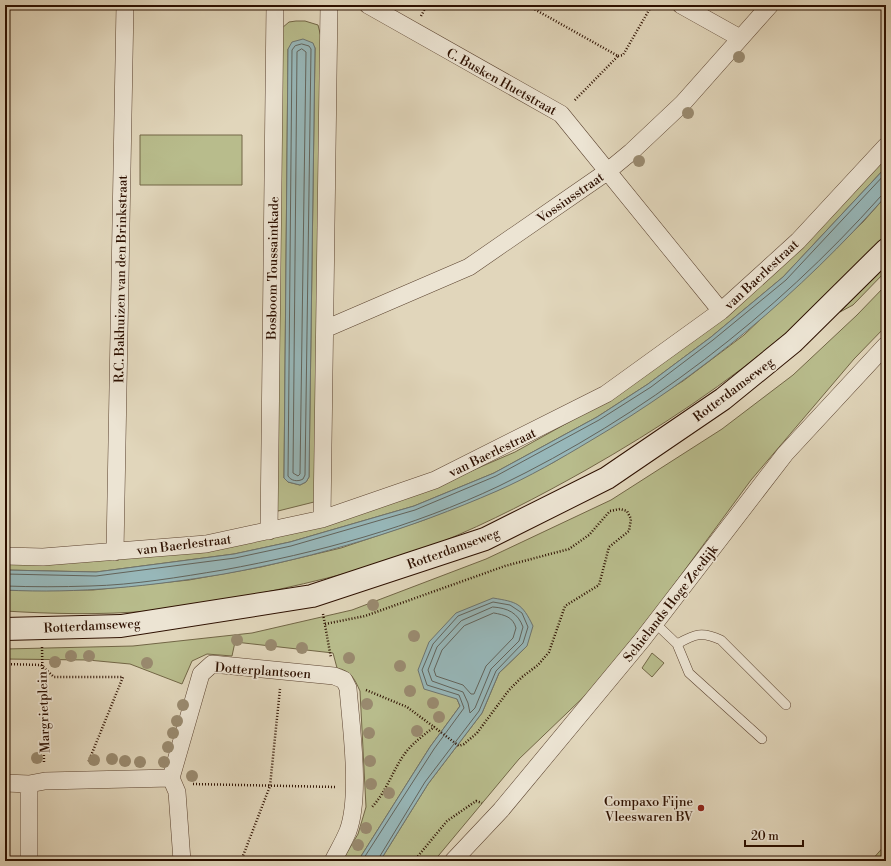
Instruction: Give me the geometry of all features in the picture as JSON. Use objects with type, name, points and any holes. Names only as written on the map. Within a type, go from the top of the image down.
[{"type":"main road","name":"Rotterdamseweg","points":[[5,629],[121,626],[312,596],[485,539],[606,478],[723,400],[793,342],[886,250]]},
{"type":"street","name":"R.C. Bakhuizen van den Brinkstraat","points":[[115,552],[125,5]]},
{"type":"street","name":"Bosboom Toussaintkade","points":[[269,531],[275,5]]},
{"type":"street","points":[[322,519],[329,5]]},
{"type":"street","name":"C. Busken Huetstraat","points":[[368,5],[561,114],[721,311]]},
{"type":"street","points":[[681,5],[740,38]]},
{"type":"street","name":"Vossiusstraat","points":[[325,328],[469,267],[608,171],[631,152],[683,103],[770,5]]},
{"type":"street","name":"van Baerlestraat","points":[[5,556],[42,557],[206,544],[322,519],[435,480],[553,422],[606,394],[721,311],[798,241],[886,146]]},
{"type":"street","name":"Schielands Hoge Zeedijk","points":[[453,861],[501,810],[655,623],[785,454],[886,345]]},
{"type":"street","name":"Dotterplantsoen","points":[[171,778],[201,674],[205,668],[216,664],[334,676]]},
{"type":"street","points":[[333,861],[348,831],[353,810],[354,787],[348,688],[344,680],[334,676]]},
{"type":"street","points":[[5,783],[171,778],[177,792],[182,861]]},
{"type":"street","points":[[29,861],[37,782]]},
{"type":"lane","points":[[655,623],[677,644],[689,673],[762,739]]},
{"type":"lane","points":[[677,644],[693,635],[708,634],[721,640],[786,705]]},
{"type":"path","points":[[527,5],[618,56]]},
{"type":"path","points":[[561,114],[618,56],[623,55],[652,5]]},
{"type":"path","points":[[325,624],[365,616],[505,566],[569,549],[589,535],[610,511],[620,509],[627,512],[631,519],[629,531],[609,547],[599,585],[564,606],[549,652],[538,665],[522,677],[509,690],[477,733],[464,744],[459,746],[408,707],[361,688],[348,688]]},
{"type":"path","points":[[322,610],[334,676]]},
{"type":"path","name":"Margrietplein","points":[[37,782],[42,644]]},
{"type":"path","points":[[5,664],[41,665],[54,677],[123,677],[81,780]]},
{"type":"path","points":[[241,861],[270,786],[281,671]]},
{"type":"path","points":[[353,810],[364,810],[372,807],[380,799],[406,753],[416,741],[434,727]]},
{"type":"path","points":[[171,778],[196,785],[354,787]]},
{"type":"path","points":[[414,861],[447,821],[476,801],[501,810]]},
{"type":"green space","points":[[305,21],[318,25],[322,41],[318,501],[278,511],[274,504],[282,28],[289,22]],"holes":[[[312,43],[315,48],[309,477],[306,482],[300,485],[288,482],[284,478],[288,49]]]},
{"type":"green space","points":[[140,135],[242,135],[242,185],[140,185]]},
{"type":"green space","points":[[886,156],[886,167],[783,277],[711,337],[648,384],[597,417],[494,473],[414,506],[290,542],[234,554],[96,572],[5,570],[5,559],[160,555],[448,481],[515,452],[605,402]]},
{"type":"green space","points":[[886,196],[886,234],[816,307],[767,349],[717,387],[640,438],[550,490],[477,527],[439,543],[372,566],[303,584],[217,602],[163,610],[95,614],[5,611],[5,590],[93,590],[189,580],[261,567],[341,548],[424,520],[498,490],[554,462],[683,381],[744,335],[863,222]]},
{"type":"green space","points":[[886,265],[886,271],[853,305],[840,312]]},
{"type":"green space","points":[[886,285],[886,326],[854,359],[751,480],[659,605],[593,688],[519,759],[434,861],[380,861],[428,784],[482,713],[499,673],[527,646],[457,699],[460,706],[430,747],[358,861],[342,861],[358,834],[366,807],[360,691],[356,682],[349,673],[337,668],[333,653],[235,642],[232,656],[207,654],[192,661],[182,684],[130,664],[88,660],[5,659],[5,649],[133,646],[252,633],[352,610],[486,559],[611,500],[722,429],[793,375],[857,315]]},
{"type":"green space","points":[[652,653],[664,663],[652,677],[642,668]]},
{"type":"green space","points":[[886,844],[886,861],[871,861]]},
{"type":"water","points":[[303,39],[313,43],[315,48],[309,477],[306,482],[300,485],[288,482],[284,478],[288,49],[292,42]]},
{"type":"water","points":[[886,167],[886,196],[853,232],[784,299],[710,360],[671,389],[590,441],[509,486],[431,518],[329,550],[259,567],[197,578],[115,588],[60,591],[5,590],[5,570],[96,572],[234,554],[290,542],[414,506],[494,473],[597,417],[648,384],[711,337],[783,277]]},
{"type":"water","points":[[493,598],[518,605],[525,612],[533,626],[527,646],[499,673],[482,713],[428,784],[380,861],[358,861],[430,747],[460,706],[457,699],[424,689],[418,670],[429,642],[456,613]]},
{"type":"place","name":"Compaxo Fijne Vleeswaren BV","points":[[701,808]]}]
